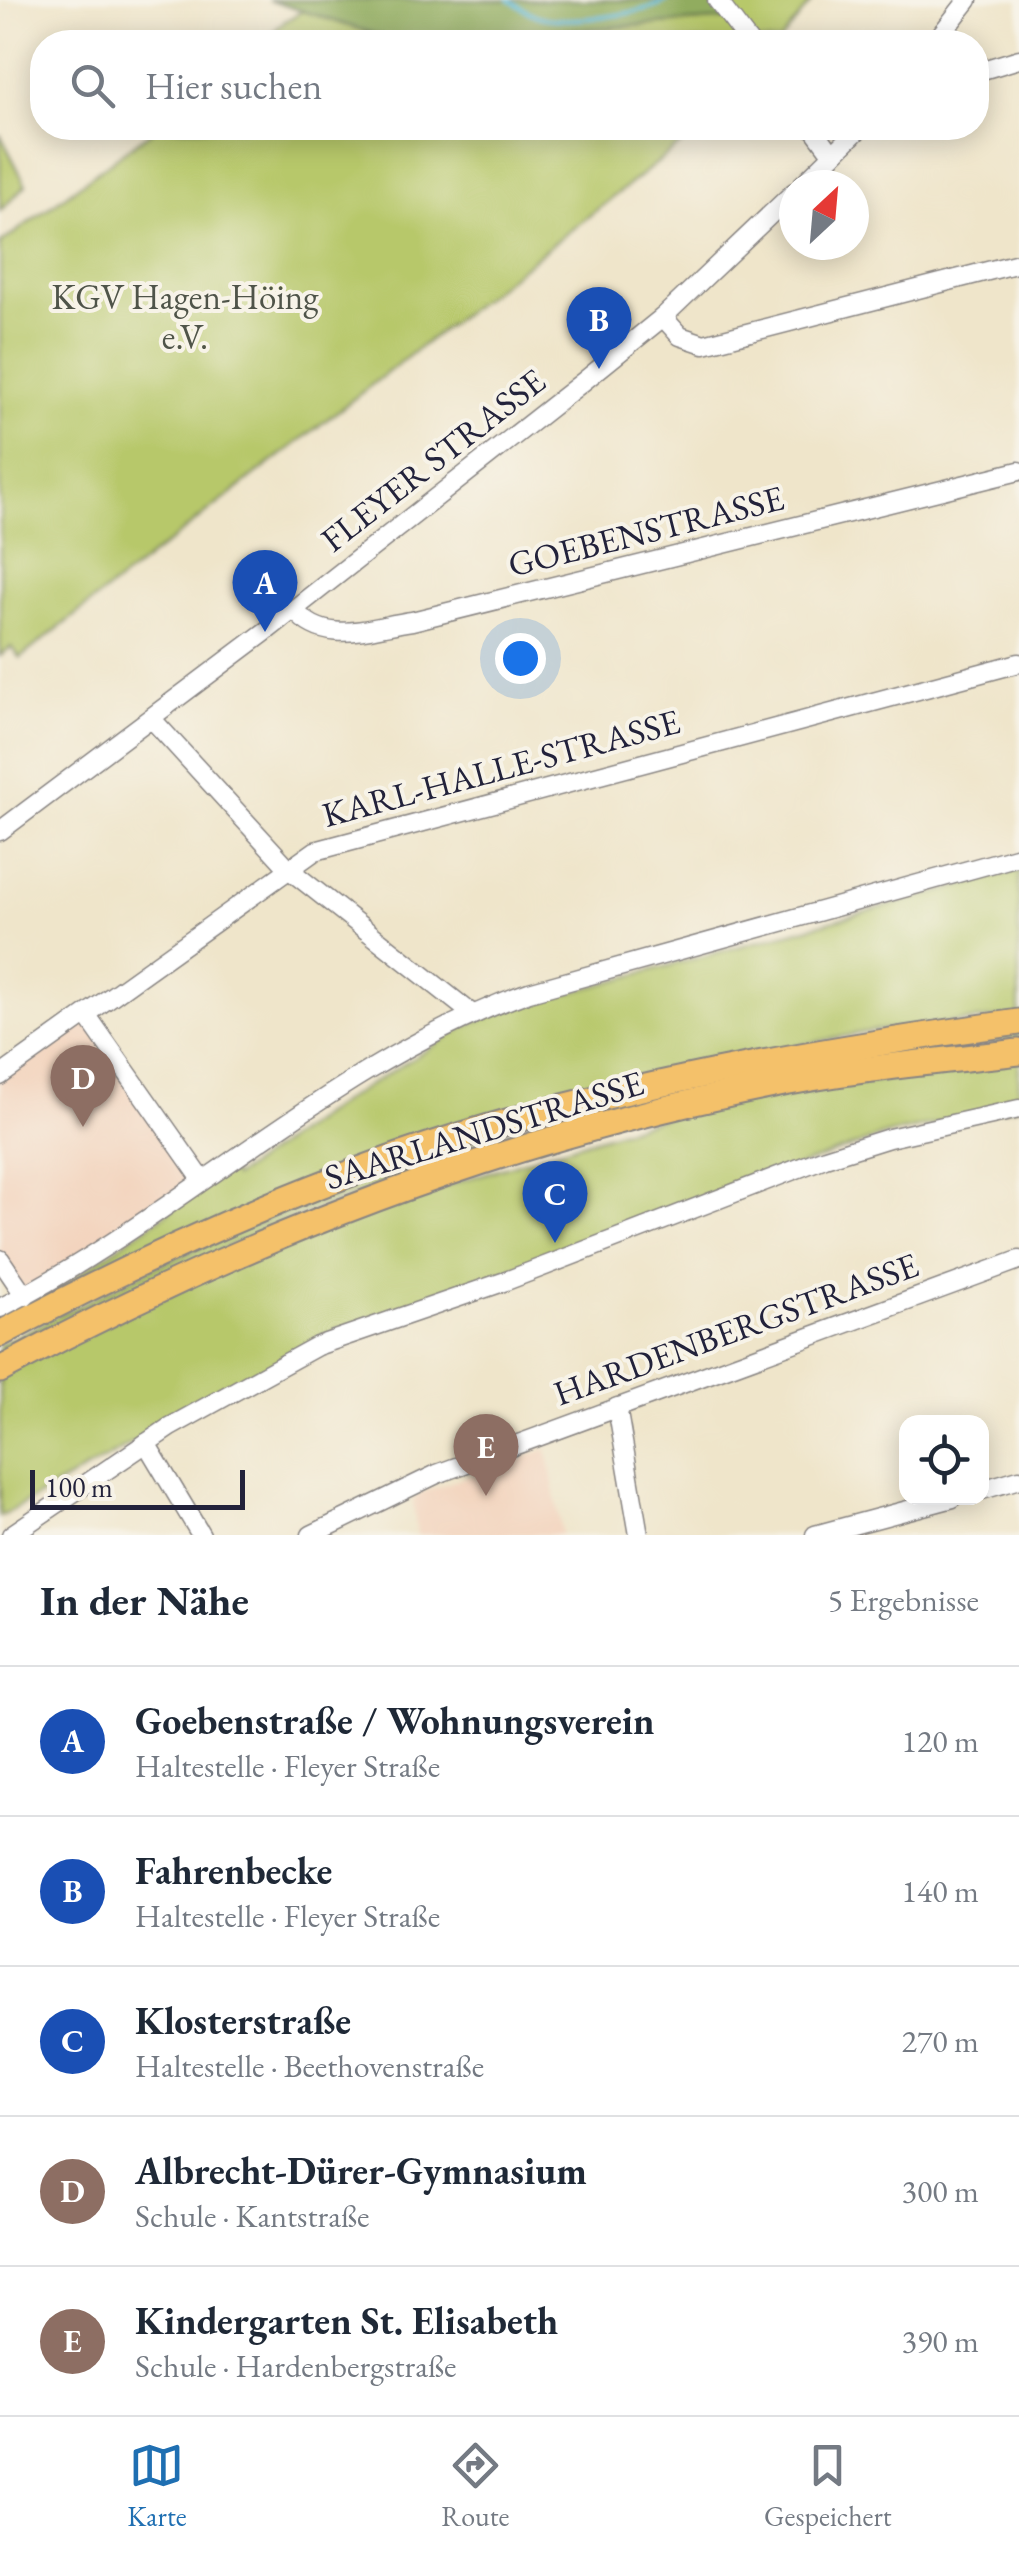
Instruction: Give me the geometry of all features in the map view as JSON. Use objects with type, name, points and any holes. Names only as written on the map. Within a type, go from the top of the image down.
[{"type":"highway","name":"SAARLANDSTRASSE","points":[[0,1334],[147,1260],[367,1168],[482,1129],[688,1076],[841,1046],[1019,1022]]},
{"type":"highway","name":"SAARLANDSTRASSE","points":[[0,1370],[302,1226],[386,1191],[511,1152],[766,1086],[849,1071],[1019,1052]]},
{"type":"street","points":[[717,0],[740,30]]},
{"type":"street","points":[[944,30],[968,0]]},
{"type":"street","points":[[989,68],[1019,59]]},
{"type":"street","points":[[822,140],[834,155]]},
{"type":"street","points":[[818,170],[848,140]]},
{"type":"street","name":"FLEYER STRASSE","points":[[0,831],[294,610],[663,317],[779,206]]},
{"type":"street","points":[[663,317],[680,336],[704,344],[1019,263]]},
{"type":"street","name":"GOEBENSTRASSE","points":[[294,610],[308,626],[323,634],[412,621],[1019,470]]},
{"type":"street","name":"KARL-HALLE-STRASSE","points":[[0,1076],[88,1017],[315,851],[1019,663]]},
{"type":"street","points":[[151,718],[291,871],[471,1013]]},
{"type":"street","points":[[0,1308],[25,1296],[388,1054],[471,1013],[546,987],[1019,856]]},
{"type":"street","points":[[88,1017],[201,1178]]},
{"type":"street","points":[[11,1535],[146,1443],[317,1346],[506,1281],[825,1158],[889,1138],[1019,1109]]},
{"type":"street","points":[[0,1259],[25,1296]]},
{"type":"street","name":"HARDENBERGSTRASSE","points":[[311,1535],[436,1474],[1019,1260]]},
{"type":"street","points":[[617,1407],[639,1535]]},
{"type":"street","points":[[146,1443],[201,1535]]},
{"type":"street","points":[[989,1488],[1019,1479]]},
{"type":"street","points":[[814,1535],[927,1505]]},
{"type":"shaded area","points":[[88,1017],[201,1178],[25,1296],[0,1259],[0,1076]]},
{"type":"shaded area","points":[[547,1449],[562,1535],[417,1535],[413,1500],[423,1492]]},
{"type":"green space","points":[[268,0],[717,0],[731,19],[572,30],[362,30]]},
{"type":"green space","points":[[717,0],[813,0],[789,30],[576,30],[730,19]]},
{"type":"green space","points":[[305,10],[364,30],[275,30]]},
{"type":"green space","points":[[0,134],[26,185],[0,211]]},
{"type":"green space","name":"KGV Hagen-Höing e.V.","points":[[140,140],[687,140],[20,658],[11,647],[0,656],[0,244]]},
{"type":"green space","points":[[1019,870],[1019,1016],[871,1031],[627,1079],[8,1319],[5,1314],[67,1283],[228,1170],[234,1177],[346,1099],[466,1026],[499,1012]]},
{"type":"green space","points":[[1019,1031],[1019,1039],[783,1072]]},
{"type":"green space","points":[[1019,1059],[1019,1106],[885,1135],[327,1335],[0,1517],[0,1373],[304,1230],[693,1108]]},
{"type":"green space","points":[[780,1072],[397,1179],[266,1228],[0,1357],[0,1345],[153,1268],[379,1172],[625,1099]]},
{"type":"waterway","points":[[509,0],[548,19],[623,14],[667,0]]},
{"type":"place","name":"Fahrenbecke","points":[[599,369]]},
{"type":"place","name":"Goebenstraße / Wohnungsverein","points":[[265,632]]},
{"type":"place","name":"Albrecht-Dürer-Gymnasium","points":[[83,1127]]},
{"type":"place","name":"Klosterstraße","points":[[555,1243]]},
{"type":"place","name":"Kindergarten St. Elisabeth","points":[[486,1496]]}]
